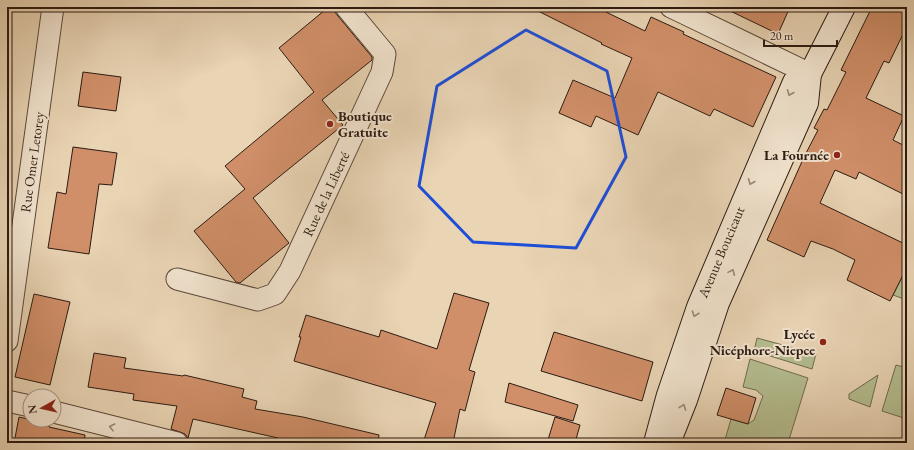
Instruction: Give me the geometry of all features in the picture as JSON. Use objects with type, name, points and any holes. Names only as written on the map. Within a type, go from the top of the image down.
[{"type":"main road","name":"Avenue Boucicaut","points":[[669,443],[686,400],[718,303],[807,103],[810,74],[844,7]]},
{"type":"main road","name":"Avenue Boucicaut","points":[[655,443],[668,395],[702,297],[794,82],[810,74]]},
{"type":"street","name":"Rue Omer Letorey","points":[[7,341],[53,7]]},
{"type":"street","name":"Rue de la Liberté","points":[[177,279],[258,300],[275,294],[290,271],[382,72],[385,54],[346,7]]},
{"type":"street","points":[[671,7],[810,74]]},
{"type":"street","points":[[7,401],[22,404]]},
{"type":"street","points":[[62,414],[177,443]]},
{"type":"highlighted area","points":[[526,30],[607,71],[626,157],[576,248],[473,242],[419,186],[437,86]]},
{"type":"green space","points":[[907,267],[907,300],[893,295]]},
{"type":"green space","points":[[757,338],[816,354],[812,369],[754,351]]},
{"type":"green space","points":[[750,359],[808,378],[788,443],[724,443],[731,419],[748,424],[754,420],[763,396],[756,390],[743,387]]},
{"type":"green space","points":[[896,365],[907,368],[907,419],[882,411]]},
{"type":"green space","points":[[878,375],[870,407],[849,399],[849,394]]},
{"type":"building","points":[[530,7],[609,7],[606,12],[645,31],[651,17],[684,32],[683,34],[776,77],[753,127],[714,109],[710,116],[658,92],[638,135],[596,116],[591,127],[559,113],[573,80],[615,98],[632,58],[601,44],[602,43]]},
{"type":"building","points":[[722,7],[790,7],[778,34]]},
{"type":"building","points":[[872,7],[907,7],[906,28],[889,63],[884,61],[866,98],[904,116],[893,140],[907,147],[907,196],[859,172],[856,179],[835,170],[820,203],[907,245],[907,267],[890,301],[847,280],[855,260],[833,249],[811,241],[804,257],[767,240],[804,157],[818,130],[814,128],[824,109],[827,110],[846,72],[841,70]]},
{"type":"building","points":[[325,10],[333,10],[372,57],[372,60],[322,100],[343,125],[253,198],[289,243],[240,283],[236,282],[194,231],[245,189],[225,166],[314,92],[279,48]]},
{"type":"building","points":[[83,72],[121,77],[116,111],[78,106]]},
{"type":"building","points":[[73,147],[117,153],[112,185],[99,184],[89,254],[48,248],[57,192],[66,194]]},
{"type":"building","points":[[454,293],[489,303],[469,370],[475,372],[465,411],[460,409],[453,443],[423,443],[436,403],[294,361],[301,337],[299,337],[306,315],[379,337],[381,330],[437,349]]},
{"type":"building","points":[[34,294],[70,302],[50,385],[15,377]]},
{"type":"building","points":[[554,332],[653,362],[642,401],[541,371]]},
{"type":"building","points":[[94,353],[126,358],[124,368],[184,375],[244,389],[242,397],[257,401],[255,409],[303,417],[379,435],[378,443],[277,443],[278,438],[193,419],[188,438],[185,434],[171,429],[177,406],[133,400],[134,394],[88,387]]},
{"type":"building","points":[[509,383],[578,405],[573,421],[505,402]]},
{"type":"building","points":[[726,388],[756,398],[748,424],[717,415]]},
{"type":"building","points":[[19,417],[22,418],[22,428],[54,428],[85,435],[84,443],[14,443]]},
{"type":"building","points":[[555,417],[580,425],[575,443],[547,443]]},
{"type":"place","name":"Boutique Gratuite","points":[[330,124]]},
{"type":"place","name":"La Fournée","points":[[837,155]]},
{"type":"place","name":"Lycée Nicéphore-Niepce","points":[[823,342]]}]
